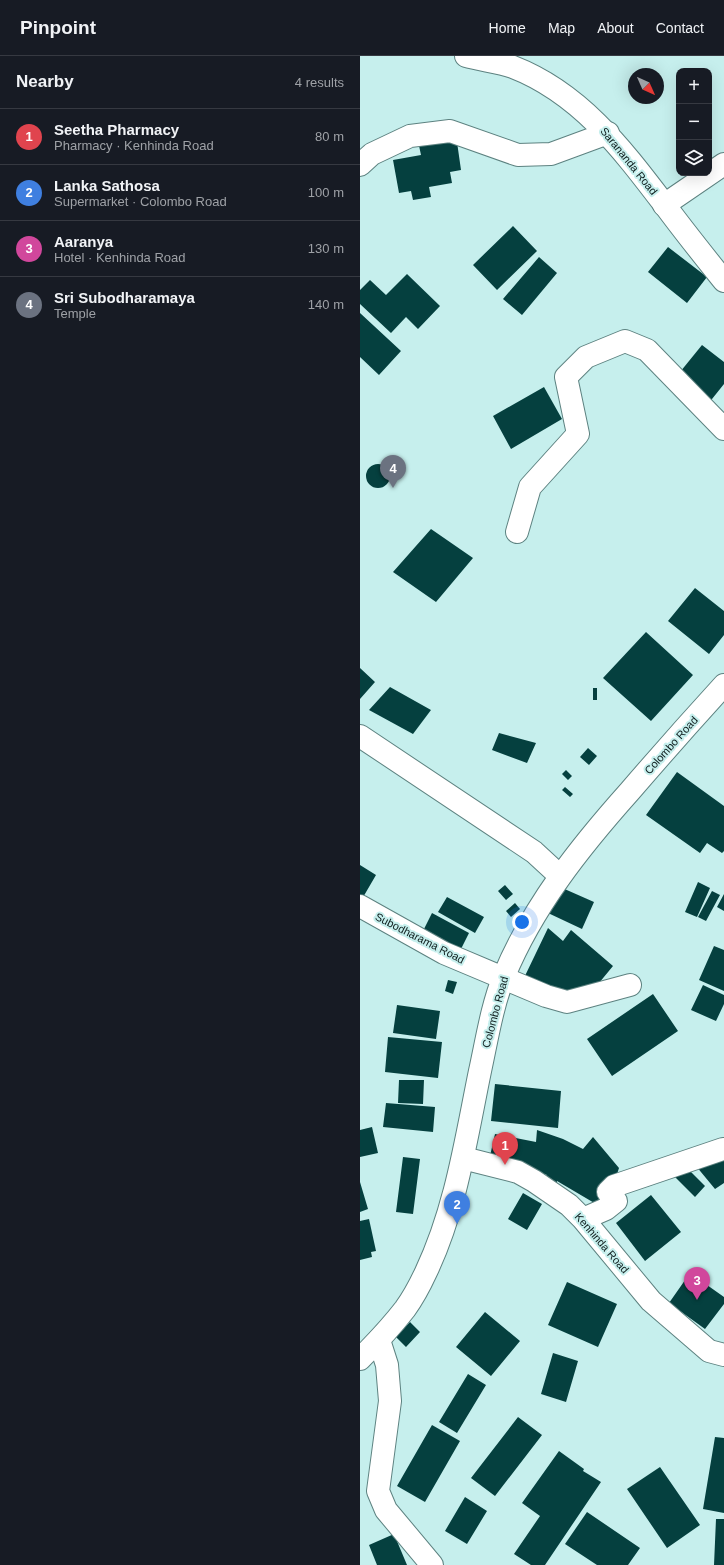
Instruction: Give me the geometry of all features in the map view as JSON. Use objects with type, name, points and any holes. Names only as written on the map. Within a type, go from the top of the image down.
[{"type":"main road","name":"Sarananda Road","points":[[466,56],[512,66],[568,96],[608,133],[637,168],[724,281]]},
{"type":"main road","points":[[360,165],[372,154],[410,136],[450,131],[518,155],[551,154],[608,133]]},
{"type":"main road","points":[[664,205],[724,164]]},
{"type":"main road","points":[[517,532],[530,487],[578,434],[566,377],[586,357],[625,342],[647,350],[724,429]]},
{"type":"main road","name":"Colombo Road","points":[[360,1359],[379,1340],[405,1308],[419,1287],[442,1233],[463,1158],[495,1004],[503,978],[516,949],[560,876],[585,843],[724,685]]},
{"type":"main road","points":[[360,736],[534,852],[560,876]]},
{"type":"main road","name":"Subodharama Road","points":[[360,906],[444,953],[546,996],[567,1002],[630,985]]},
{"type":"main road","points":[[583,1218],[606,1209],[616,1201],[608,1192],[614,1186],[723,1149]]},
{"type":"main road","name":"Kenhinda Road","points":[[463,1158],[518,1172],[569,1205],[583,1218],[651,1301],[709,1351],[724,1355]]},
{"type":"main road","points":[[379,1340],[387,1365],[390,1401],[378,1491],[386,1510],[432,1565]]},
{"type":"building","points":[[456,135],[461,170],[450,172],[452,183],[429,187],[431,197],[413,200],[411,191],[399,193],[393,160],[421,155],[418,141]]},
{"type":"building","points":[[513,226],[537,251],[497,290],[473,265]]},
{"type":"building","points":[[668,247],[707,277],[687,303],[648,272]]},
{"type":"building","points":[[539,257],[557,273],[522,315],[503,299]]},
{"type":"building","points":[[407,274],[440,306],[418,329],[406,317],[391,333],[360,304],[360,290],[370,280],[386,295]]},
{"type":"building","points":[[360,313],[401,351],[379,375],[360,357]]},
{"type":"building","points":[[702,345],[724,362],[724,384],[708,404],[676,377]]},
{"type":"building","points":[[544,387],[562,419],[511,449],[493,416]]},
{"type":"building","points":[[378,464],[386,468],[390,476],[386,484],[378,488],[370,484],[366,476],[370,468]]},
{"type":"building","points":[[431,529],[473,558],[436,602],[393,572]]},
{"type":"building","points":[[695,588],[724,611],[724,635],[709,654],[668,621]]},
{"type":"building","points":[[646,632],[693,675],[651,721],[603,678]]},
{"type":"building","points":[[360,668],[375,682],[360,699]]},
{"type":"building","points":[[390,687],[431,710],[413,734],[369,710]]},
{"type":"building","points":[[593,688],[597,688],[597,700],[593,700]]},
{"type":"building","points":[[499,733],[536,743],[527,763],[492,750]]},
{"type":"building","points":[[588,748],[597,756],[589,765],[580,757]]},
{"type":"building","points":[[566,770],[572,776],[568,780],[562,774]]},
{"type":"building","points":[[677,772],[724,806],[724,851],[722,853],[707,843],[700,853],[646,815]]},
{"type":"building","points":[[565,787],[573,794],[570,797],[562,790]]},
{"type":"building","points":[[360,865],[376,875],[362,899],[360,898]]},
{"type":"building","points":[[698,882],[710,888],[697,917],[685,912]]},
{"type":"building","points":[[505,885],[513,894],[506,900],[498,891]]},
{"type":"building","points":[[560,887],[594,902],[582,929],[548,913]]},
{"type":"building","points":[[712,891],[720,895],[706,921],[698,917]]},
{"type":"building","points":[[724,894],[724,911],[717,907]]},
{"type":"building","points":[[447,897],[484,917],[475,933],[438,912]]},
{"type":"building","points":[[515,903],[520,909],[511,917],[506,911]]},
{"type":"building","points":[[432,913],[469,933],[458,955],[421,935]]},
{"type":"building","points":[[548,928],[563,941],[571,930],[613,966],[599,983],[569,997],[523,980]]},
{"type":"building","points":[[714,946],[724,950],[724,991],[699,980]]},
{"type":"building","points":[[448,980],[457,982],[453,994],[445,991]]},
{"type":"building","points":[[703,985],[724,995],[724,1004],[716,1021],[691,1010]]},
{"type":"building","points":[[653,994],[678,1031],[612,1076],[587,1039]]},
{"type":"building","points":[[397,1005],[440,1011],[436,1039],[393,1033]]},
{"type":"building","points":[[388,1037],[442,1042],[438,1078],[385,1072]]},
{"type":"building","points":[[399,1080],[424,1080],[423,1104],[398,1103]]},
{"type":"building","points":[[495,1084],[561,1091],[558,1128],[491,1121]]},
{"type":"building","points":[[386,1103],[435,1107],[433,1132],[383,1127]]},
{"type":"building","points":[[372,1127],[378,1153],[360,1157],[360,1130]]},
{"type":"building","points":[[537,1130],[563,1139],[583,1149],[593,1137],[619,1168],[615,1180],[596,1204],[557,1181],[556,1187],[544,1182],[547,1175],[490,1156],[495,1134],[536,1142]]},
{"type":"building","points":[[724,1150],[724,1183],[715,1189],[696,1166]]},
{"type":"building","points":[[403,1157],[420,1159],[413,1214],[396,1212]]},
{"type":"building","points":[[685,1166],[705,1186],[695,1197],[674,1176]]},
{"type":"building","points":[[360,1182],[368,1209],[360,1212]]},
{"type":"building","points":[[523,1193],[542,1204],[527,1230],[508,1219]]},
{"type":"building","points":[[651,1195],[681,1232],[645,1261],[616,1223]]},
{"type":"building","points":[[369,1219],[376,1251],[371,1252],[372,1257],[360,1260],[360,1221]]},
{"type":"building","points":[[690,1273],[724,1297],[724,1304],[705,1329],[669,1303]]},
{"type":"building","points":[[567,1282],[617,1304],[598,1347],[548,1325]]},
{"type":"building","points":[[485,1312],[520,1341],[491,1376],[456,1347]]},
{"type":"building","points":[[410,1322],[420,1332],[406,1347],[396,1337]]},
{"type":"building","points":[[553,1353],[578,1361],[566,1402],[541,1394]]},
{"type":"building","points":[[468,1374],[486,1385],[457,1433],[439,1422]]},
{"type":"building","points":[[518,1417],[542,1435],[495,1496],[471,1478]]},
{"type":"building","points":[[432,1425],[460,1441],[425,1502],[397,1486]]},
{"type":"building","points":[[715,1437],[724,1438],[724,1513],[703,1509]]},
{"type":"building","points":[[559,1451],[584,1469],[583,1471],[601,1482],[545,1565],[531,1565],[514,1554],[540,1516],[522,1503]]},
{"type":"building","points":[[660,1467],[700,1525],[667,1548],[627,1489]]},
{"type":"building","points":[[465,1497],[487,1511],[467,1544],[445,1531]]},
{"type":"building","points":[[587,1512],[640,1548],[628,1565],[597,1565],[565,1544]]},
{"type":"building","points":[[716,1519],[724,1519],[724,1565],[714,1565]]},
{"type":"building","points":[[394,1534],[407,1565],[377,1565],[369,1545]]},
{"type":"place","name":"Sri Subodharamaya","points":[[393,488]]},
{"type":"place","name":"Seetha Pharmacy","points":[[505,1165]]},
{"type":"place","name":"Lanka Sathosa","points":[[457,1224]]},
{"type":"place","name":"Aaranya","points":[[697,1300]]}]
